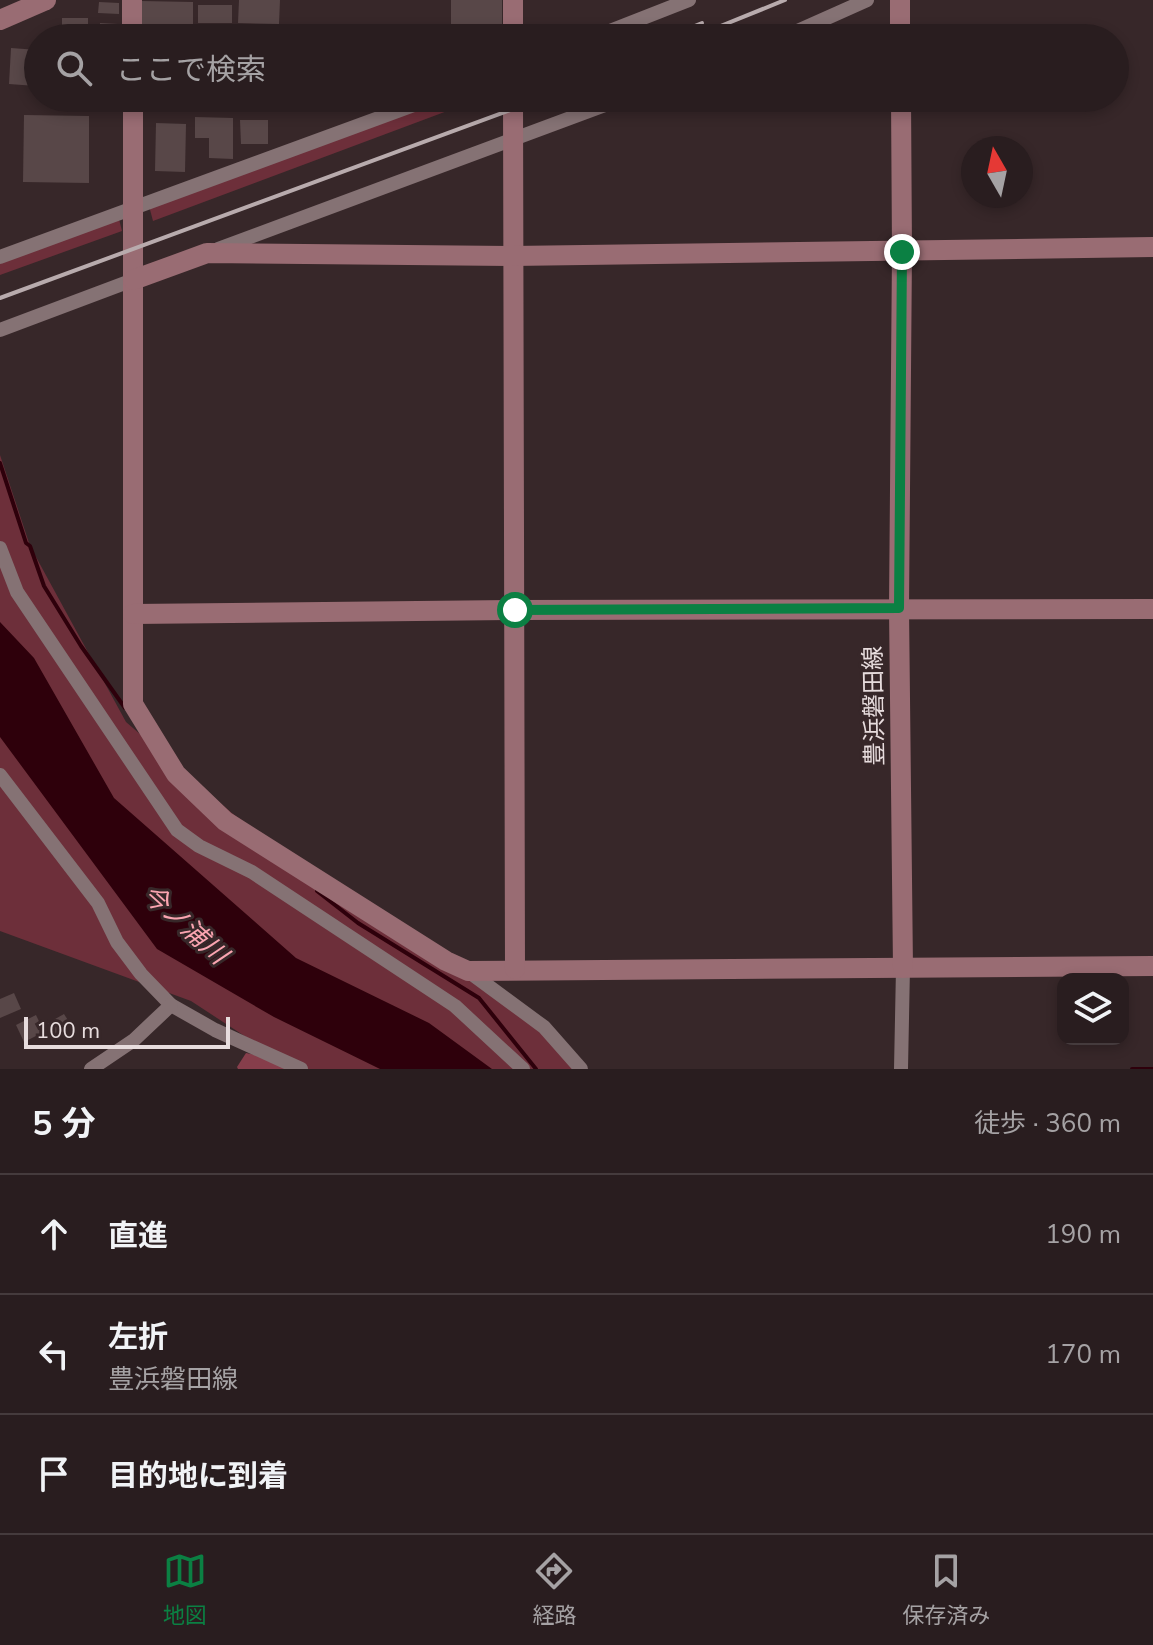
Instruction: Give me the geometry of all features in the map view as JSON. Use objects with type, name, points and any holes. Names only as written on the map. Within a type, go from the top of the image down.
[{"type":"street","points":[[0,20],[46,0]]},
{"type":"street","points":[[132,0],[132,24]]},
{"type":"street","points":[[513,0],[513,24]]},
{"type":"street","points":[[628,24],[689,0]]},
{"type":"street","points":[[813,24],[867,0]]},
{"type":"street","points":[[900,0],[900,24]]},
{"type":"street","points":[[133,112],[133,704],[176,774],[225,821],[446,961],[468,971],[544,1027],[581,1069]]},
{"type":"street","points":[[0,257],[395,112]]},
{"type":"street","points":[[513,112],[515,969]]},
{"type":"street","points":[[0,330],[588,112]]},
{"type":"street","name":"豊浜磐田線","points":[[901,112],[899,608],[903,968]]},
{"type":"street","points":[[207,253],[512,256],[1153,247]]},
{"type":"street","points":[[0,548],[17,592],[177,830],[199,846],[252,872],[455,1006],[523,1069]]},
{"type":"street","points":[[133,614],[1153,609]]},
{"type":"street","points":[[0,775],[98,903],[117,942],[141,974],[171,1005],[215,1030],[301,1069]]},
{"type":"street","points":[[468,971],[1153,966]]},
{"type":"street","points":[[901,1069],[903,968]]},
{"type":"street","points":[[91,1069],[134,1040],[171,1005]]},
{"type":"shaded area","points":[[395,112],[445,112],[153,221],[148,202]]},
{"type":"shaded area","points":[[119,219],[122,231],[0,275],[0,259]]},
{"type":"shaded area","points":[[0,455],[30,546],[126,722],[233,814],[465,977],[525,1012],[581,1069],[295,1069],[191,1001],[0,931]]},
{"type":"shaded area","points":[[246,1053],[281,1060],[294,1069],[238,1069]]},
{"type":"water","name":"今ノ浦川","points":[[0,622],[34,658],[114,798],[296,958],[429,1023],[492,1069],[380,1069],[274,1017],[157,949],[0,737]]},
{"type":"building","points":[[239,0],[280,0],[279,24],[238,23]]},
{"type":"building","points":[[451,0],[502,0],[502,24],[451,24]]},
{"type":"building","points":[[141,1],[193,2],[193,24],[140,24]]},
{"type":"building","points":[[99,2],[119,3],[119,14],[98,13]]},
{"type":"building","points":[[198,5],[232,5],[232,23],[198,23]]},
{"type":"building","points":[[62,18],[88,18],[88,24],[62,24]]},
{"type":"building","points":[[11,48],[24,49],[24,85],[9,84]]},
{"type":"building","points":[[24,115],[89,116],[89,183],[23,182]]},
{"type":"building","points":[[195,117],[233,118],[233,159],[209,158],[209,138],[195,138]]},
{"type":"building","points":[[240,120],[268,120],[268,144],[241,144]]},
{"type":"building","points":[[156,123],[186,124],[185,172],[155,171]]},
{"type":"building","points":[[14,993],[21,1009],[0,1018],[0,999]]},
{"type":"building","points":[[64,1014],[71,1025],[55,1034],[48,1023]]},
{"type":"building","points":[[36,1015],[44,1032],[24,1042],[16,1025]]},
{"type":"waterway","points":[[0,463],[26,543],[30,546],[44,586],[125,708]]},
{"type":"waterway","points":[[317,891],[358,923],[479,998],[536,1069]]},
{"type":"waterway","points":[[1132,1069],[1153,1069]]},
{"type":"railway","points":[[726,24],[785,0]]},
{"type":"railway","points":[[0,298],[505,112]]},
{"type":"route","points":[[515,610],[899,608],[902,252]]}]
